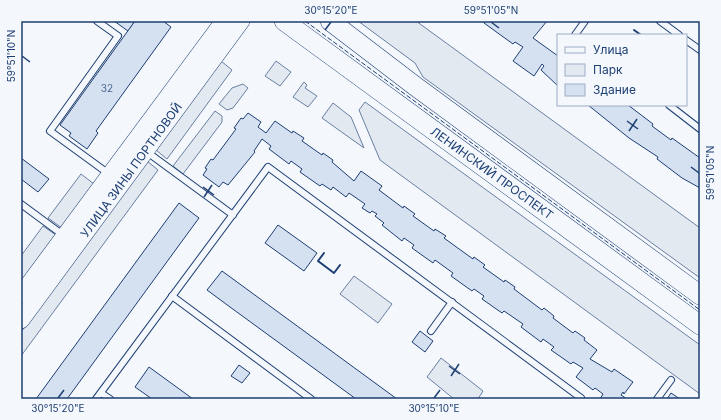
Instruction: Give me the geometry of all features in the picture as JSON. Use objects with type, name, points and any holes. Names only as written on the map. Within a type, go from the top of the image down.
[{"type":"main road","name":"УЛИЦА ЗИНЫ ПОРТНОВОЙ","points":[[140,147],[224,21]]},
{"type":"main road","name":"УЛИЦА ЗИНЫ ПОРТНОВОЙ","points":[[21,320],[70,241],[140,147],[242,21]]},
{"type":"main road","name":"ЛЕНИНСКИЙ ПРОСПЕКТ","points":[[284,21],[700,325]]},
{"type":"main road","name":"ЛЕНИНСКИЙ ПРОСПЕКТ","points":[[330,21],[700,295]]},
{"type":"main road","name":"УЛИЦА ЗИНЫ ПОРТНОВОЙ","points":[[21,295],[70,241]]},
{"type":"lane","points":[[97,21],[118,36],[50,131],[116,179]]},
{"type":"lane","points":[[577,34],[585,21]]},
{"type":"lane","points":[[660,21],[678,34]]},
{"type":"lane","points":[[687,41],[700,50]]},
{"type":"lane","points":[[670,106],[700,129]]},
{"type":"lane","points":[[140,147],[233,215]]},
{"type":"lane","points":[[96,399],[268,167],[452,302],[581,398],[580,399]]},
{"type":"lane","points":[[21,204],[70,241]]},
{"type":"lane","points":[[172,296],[310,399]]},
{"type":"lane","points":[[431,331],[452,302]]},
{"type":"lane","points":[[657,399],[671,380]]},
{"type":"lane","points":[[101,392],[110,399]]},
{"type":"green space","points":[[358,21],[416,21],[700,228],[700,278],[423,77],[415,63]]},
{"type":"green space","points":[[221,61],[232,70],[167,159],[156,150]]},
{"type":"green space","points":[[276,61],[291,72],[280,86],[265,76]]},
{"type":"green space","points":[[304,82],[307,85],[305,88],[317,96],[308,107],[293,97]]},
{"type":"green space","points":[[243,84],[248,88],[233,108],[227,110],[219,104],[232,88]]},
{"type":"green space","points":[[365,102],[700,345],[700,394],[380,160],[359,110]]},
{"type":"green space","points":[[333,103],[351,117],[364,148],[322,118]]},
{"type":"green space","points":[[215,111],[222,116],[222,122],[183,174],[173,166]]},
{"type":"green space","points":[[147,161],[158,170],[21,356],[21,332]]},
{"type":"green space","points":[[81,174],[94,184],[62,228],[48,218]]},
{"type":"green space","points":[[43,226],[56,235],[21,282],[21,256]]},
{"type":"green space","points":[[354,276],[392,304],[378,323],[340,294]]},
{"type":"green space","points":[[441,358],[483,391],[478,399],[454,399],[427,377]]},
{"type":"building","points":[[114,21],[135,21],[128,31]]},
{"type":"building","points":[[135,21],[163,21],[171,27],[96,131],[98,133],[87,149],[69,136],[71,133],[60,125]]},
{"type":"building","points":[[485,21],[547,21],[533,38],[557,55],[557,85],[541,70],[544,66],[542,64],[534,76],[513,61],[523,47],[515,42],[513,44],[484,23]]},
{"type":"building","points":[[589,106],[629,106],[671,140],[672,138],[700,158],[700,188],[682,178],[657,159],[658,157],[629,138]]},
{"type":"building","points":[[248,113],[261,122],[258,127],[266,133],[275,121],[292,133],[293,131],[304,138],[302,141],[322,155],[323,153],[333,160],[332,162],[354,181],[361,171],[382,186],[379,190],[403,208],[404,206],[415,214],[413,216],[434,231],[435,229],[446,236],[444,238],[473,259],[474,257],[485,265],[483,267],[504,282],[505,280],[515,287],[514,289],[542,310],[544,308],[554,316],[553,318],[573,333],[575,331],[585,338],[584,340],[597,350],[590,359],[612,372],[614,369],[633,382],[624,394],[623,392],[621,395],[627,399],[600,399],[603,394],[595,388],[593,390],[576,377],[583,368],[573,362],[571,364],[551,350],[554,347],[543,339],[541,342],[521,327],[523,324],[504,311],[502,313],[482,299],[484,296],[474,289],[472,291],[451,276],[453,273],[435,260],[433,263],[412,248],[414,245],[404,238],[402,241],[382,225],[384,223],[375,216],[377,214],[372,211],[370,213],[362,208],[365,204],[349,193],[346,197],[333,187],[331,190],[322,184],[320,186],[300,172],[302,169],[291,161],[289,164],[269,149],[271,146],[262,139],[254,151],[255,152],[228,185],[223,182],[219,187],[203,175],[207,169],[205,168],[211,159],[213,160],[236,129],[234,128],[241,118],[243,119]]},
{"type":"building","points":[[21,158],[49,179],[38,192],[21,179]]},
{"type":"building","points":[[179,203],[199,218],[67,399],[36,399]]},
{"type":"building","points":[[278,225],[317,253],[304,271],[265,243]]},
{"type":"building","points":[[222,271],[397,399],[356,399],[230,307],[207,290]]},
{"type":"building","points":[[420,331],[433,341],[425,352],[412,342]]},
{"type":"building","points":[[239,365],[250,373],[242,383],[231,376]]},
{"type":"building","points":[[149,367],[193,399],[152,399],[135,387]]},
{"type":"building","points":[[671,393],[680,399],[667,399]]},
{"type":"fence","points":[[305,21],[700,310]]},
{"type":"wall","points":[[634,30],[640,34]]},
{"type":"wall","points":[[324,253],[318,261],[334,273],[340,265]]}]
